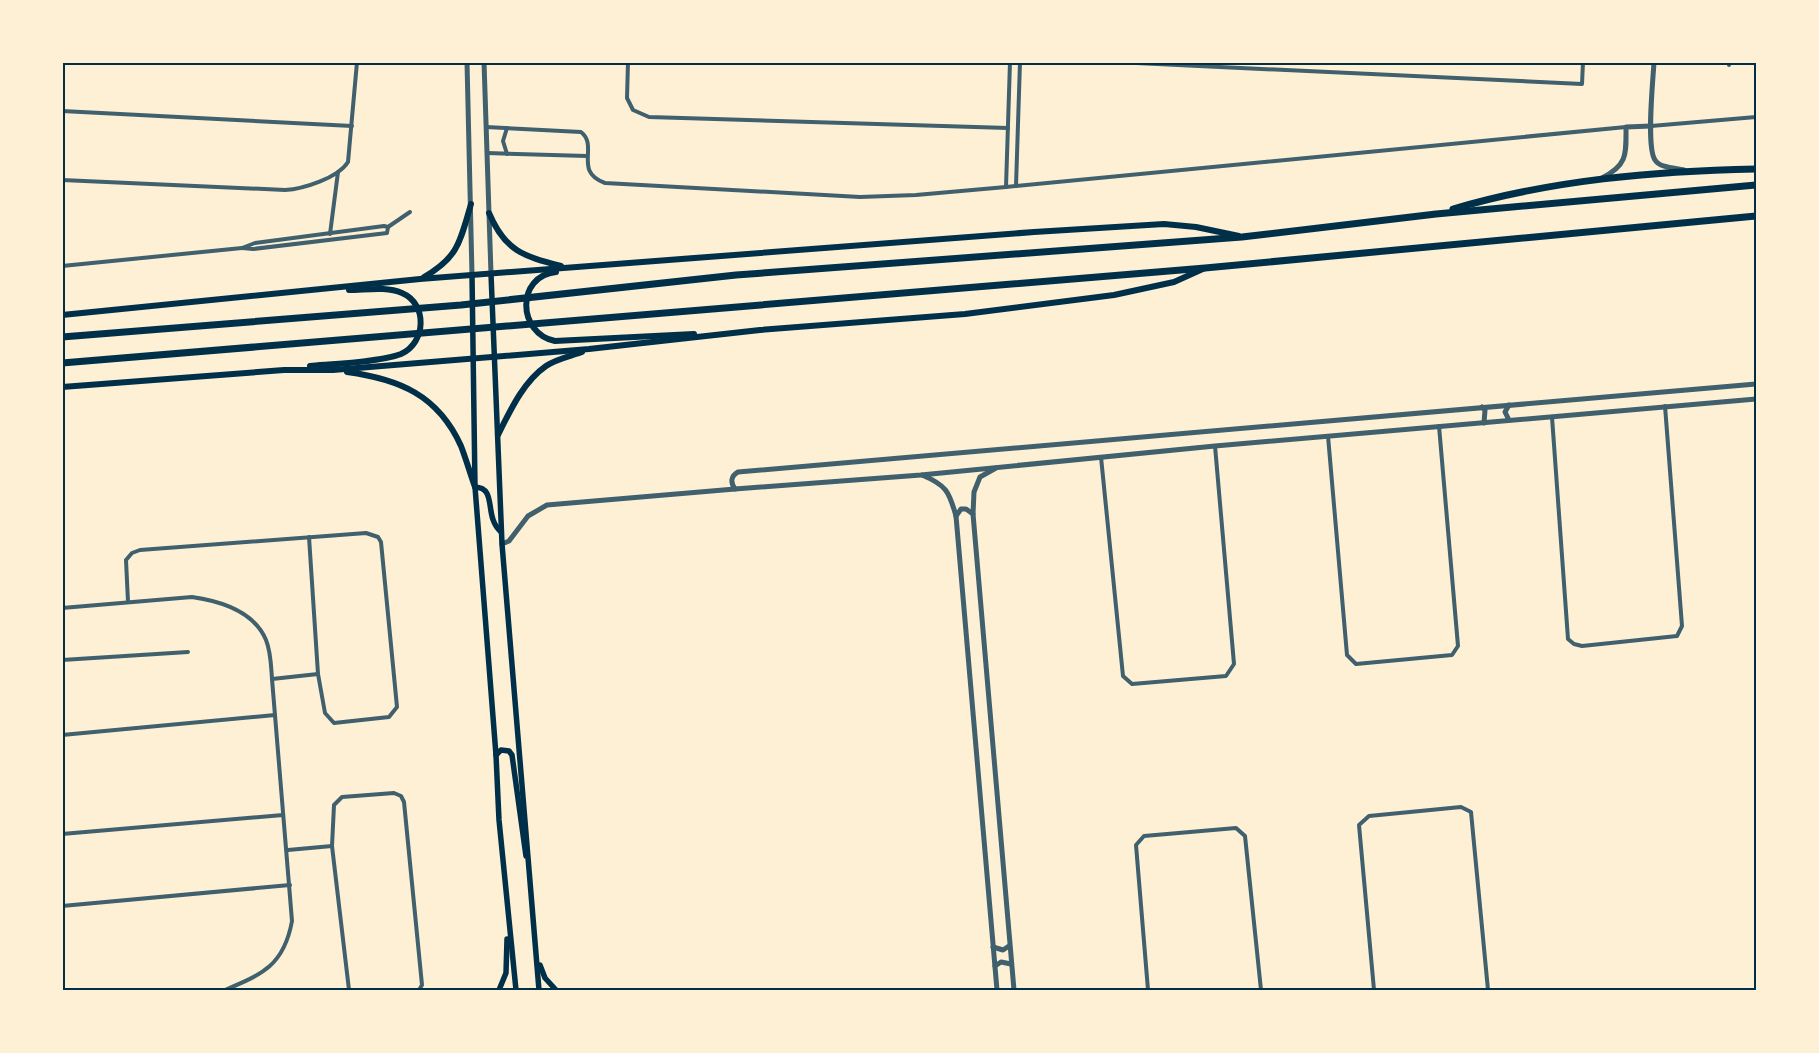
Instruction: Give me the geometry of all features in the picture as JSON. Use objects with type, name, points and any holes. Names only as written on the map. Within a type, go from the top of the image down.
[{"type":"highway","points":[[1436,214],[1491,198],[1601,179],[1687,170],[1756,169]]},
{"type":"highway","points":[[62,337],[461,305],[643,284],[1242,237],[1436,214],[1756,186]]},
{"type":"highway","points":[[62,363],[1205,268],[1756,216]]},
{"type":"main road","points":[[420,279],[450,259],[462,234],[471,204]]},
{"type":"main road","points":[[489,214],[497,231],[509,246],[526,256],[567,268]]},
{"type":"main road","points":[[62,315],[420,279],[1164,224],[1196,227],[1242,237]]},
{"type":"main road","points":[[746,254],[550,273],[538,279],[530,289],[525,310],[532,327],[538,333],[555,341],[760,330],[965,314],[1085,299],[1174,282],[1205,268]]},
{"type":"main road","points":[[491,274],[501,532],[539,990]]},
{"type":"main road","points":[[472,275],[475,486],[508,922],[516,990]]},
{"type":"main road","points":[[62,387],[284,370],[402,353],[408,349],[418,336],[420,316],[411,299],[403,293],[391,289],[271,294]]},
{"type":"main road","points":[[284,370],[333,370],[473,359],[589,349],[760,330]]},
{"type":"main road","points":[[498,435],[514,404],[535,375],[547,365],[589,349]]},
{"type":"main road","points":[[333,370],[371,375],[395,382],[427,400],[445,420],[461,446],[475,486]]},
{"type":"main road","points":[[475,486],[483,487],[488,491],[491,518],[501,532]]},
{"type":"main road","points":[[496,755],[501,750],[509,751],[512,755],[522,837],[529,863]]},
{"type":"main road","points":[[499,990],[506,973],[508,922]]},
{"type":"main road","points":[[537,951],[542,972],[556,990]]},
{"type":"street","points":[[62,180],[285,190],[307,186],[338,172],[346,166],[350,157],[357,62]]},
{"type":"street","points":[[467,62],[472,275]]},
{"type":"street","points":[[484,62],[491,274]]},
{"type":"street","points":[[628,62],[627,98],[633,110],[649,117],[1008,128]]},
{"type":"street","points":[[1006,187],[1010,62]]},
{"type":"street","points":[[1016,186],[1020,62]]},
{"type":"street","points":[[1115,62],[1582,84],[1583,62]]},
{"type":"street","points":[[1654,62],[1651,149],[1656,162],[1671,168],[1687,170]]},
{"type":"street","points":[[62,111],[352,126]]},
{"type":"street","points":[[486,127],[581,132],[587,140],[587,166],[592,175],[600,181],[610,183],[860,197],[916,195],[1006,187],[1756,117]]},
{"type":"street","points":[[506,154],[503,141],[507,128]]},
{"type":"street","points":[[1601,179],[1617,170],[1625,159],[1626,128]]},
{"type":"street","points":[[486,153],[587,156]]},
{"type":"street","points":[[330,234],[338,172]]},
{"type":"street","points":[[242,248],[256,243],[388,227],[410,212]]},
{"type":"street","points":[[62,266],[257,248],[385,233],[388,231],[388,227]]},
{"type":"street","points":[[735,489],[732,479],[738,472],[1756,384]]},
{"type":"street","points":[[502,544],[509,541],[528,516],[547,505],[921,475],[1100,456],[1756,398]]},
{"type":"street","points":[[1509,420],[1505,412],[1510,404]]},
{"type":"street","points":[[1552,417],[1568,639],[1574,644],[1591,645],[1677,636],[1682,626],[1665,406]]},
{"type":"street","points":[[1482,407],[1485,410],[1484,423]]},
{"type":"street","points":[[1328,436],[1348,655],[1356,664],[1452,655],[1458,646],[1439,426]]},
{"type":"street","points":[[1100,456],[1122,676],[1132,684],[1160,682],[1226,676],[1234,664],[1215,446]]},
{"type":"street","points":[[1000,466],[980,476],[974,492],[973,514],[1014,990]]},
{"type":"street","points":[[921,475],[939,482],[949,493],[956,516],[997,990]]},
{"type":"street","points":[[956,516],[961,509],[966,509],[973,514]]},
{"type":"street","points":[[128,602],[126,560],[132,553],[140,550],[309,537],[366,533],[378,537],[381,542],[397,707],[389,717],[334,723],[324,714],[318,674],[309,537]]},
{"type":"street","points":[[62,608],[192,597],[211,599],[244,615],[258,628],[266,640],[276,715],[283,815],[288,850],[292,921],[288,942],[278,959],[268,969],[254,978],[225,990]]},
{"type":"street","points":[[62,660],[188,652]]},
{"type":"street","points":[[272,679],[318,674]]},
{"type":"street","points":[[62,735],[276,715]]},
{"type":"street","points":[[349,990],[332,846],[334,805],[342,797],[394,793],[401,796],[404,802],[422,985],[419,990]]},
{"type":"street","points":[[1374,990],[1359,825],[1369,816],[1461,807],[1471,812],[1488,990]]},
{"type":"street","points":[[62,834],[283,815]]},
{"type":"street","points":[[1148,990],[1136,845],[1144,836],[1236,828],[1245,836],[1261,990]]},
{"type":"street","points":[[288,850],[332,846]]},
{"type":"street","points":[[62,906],[290,886]]},
{"type":"street","points":[[992,947],[1003,950],[1009,946]]},
{"type":"street","points":[[995,966],[1001,962],[1011,964]]}]
